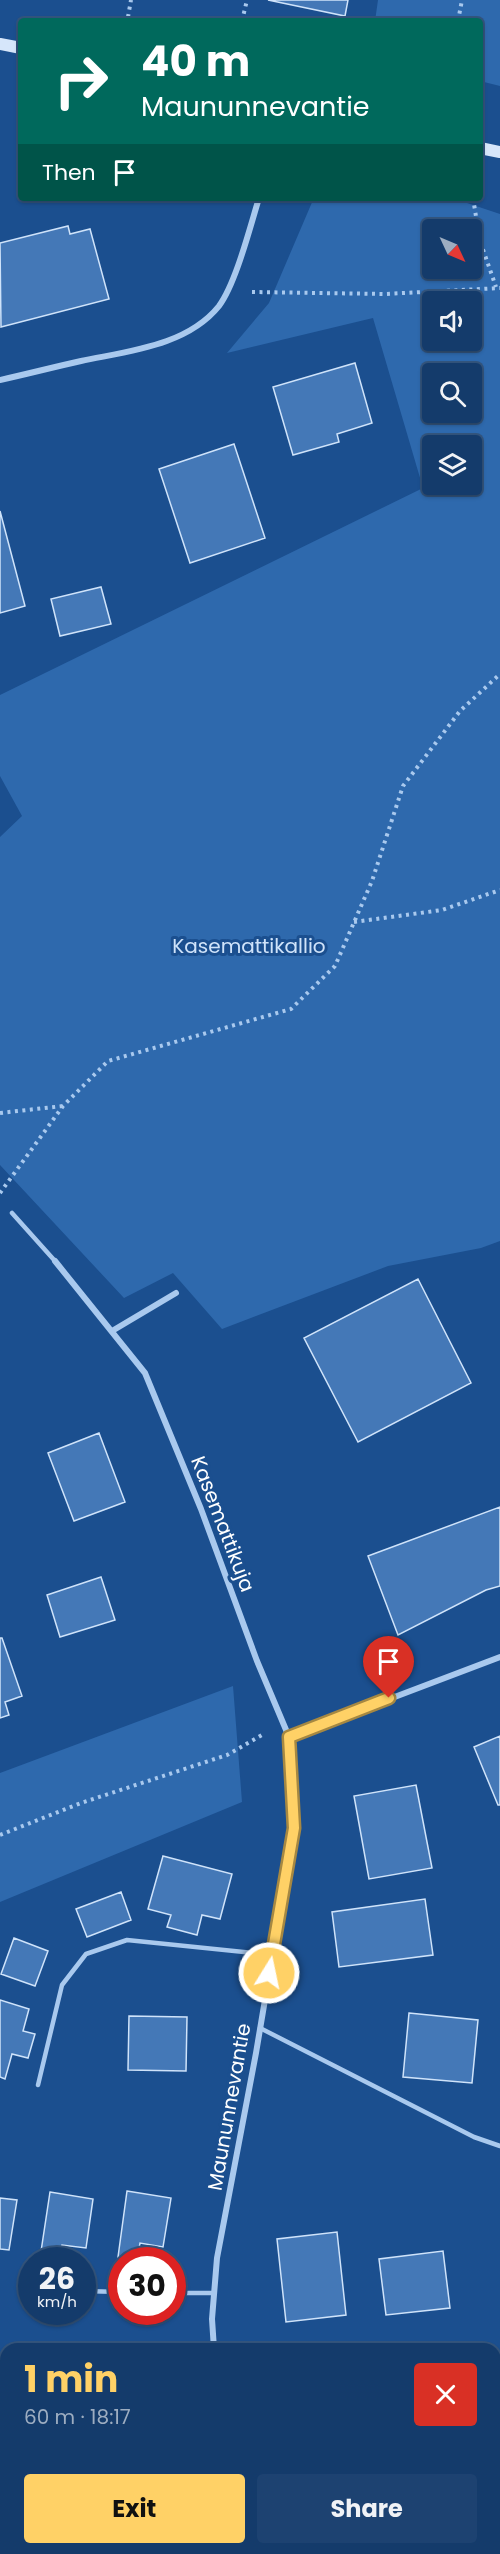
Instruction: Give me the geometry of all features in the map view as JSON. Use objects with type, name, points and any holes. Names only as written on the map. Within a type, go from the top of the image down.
[{"type":"main road","points":[[0,44],[18,47]]},
{"type":"main road","points":[[483,149],[500,153]]},
{"type":"street","points":[[0,380],[132,351],[179,336],[204,323],[220,304],[243,249],[258,201]]},
{"type":"street","name":"Kasemattikuja","points":[[55,1261],[145,1373],[201,1509],[257,1661],[289,1737]]},
{"type":"street","points":[[112,1330],[176,1293]]},
{"type":"street","points":[[289,1737],[500,1657]]},
{"type":"street","name":"Maununnevantie","points":[[214,2343],[212,2319],[218,2258],[294,1828],[289,1737]]},
{"type":"lane","points":[[12,1213],[55,1261]]},
{"type":"lane","points":[[38,2085],[62,1985],[86,1954],[127,1940],[272,1955]]},
{"type":"lane","points":[[260,2028],[464,2131],[500,2146]]},
{"type":"lane","points":[[186,2293],[214,2293]]},
{"type":"path","points":[[128,17],[131,0]]},
{"type":"path","points":[[243,18],[247,0]]},
{"type":"path","points":[[459,18],[462,0]]},
{"type":"path","points":[[225,292],[385,294],[498,288],[480,241],[473,201]]},
{"type":"path","points":[[0,1193],[63,1106],[108,1061],[291,1010],[335,966],[372,881],[403,786],[460,711],[500,674]]},
{"type":"path","points":[[354,922],[442,910],[500,890]]},
{"type":"path","points":[[0,1113],[63,1106]]},
{"type":"path","points":[[0,1835],[81,1803],[227,1755],[266,1733],[289,1737]]},
{"type":"green space","points":[[378,0],[500,0],[500,86],[483,82],[483,18],[375,18]]},
{"type":"green space","name":"Kasemattikallio","points":[[313,201],[461,201],[500,214],[500,1241],[481,1248],[388,1266],[222,1329],[173,1273],[124,1298],[0,1165],[0,837],[22,816],[0,776],[0,695],[422,488],[422,495],[482,495],[482,435],[422,435],[422,485],[373,318],[227,353],[269,303]]},
{"type":"green space","points":[[233,1686],[242,1802],[0,1902],[0,1773]]},
{"type":"building","points":[[268,0],[348,0],[345,16]]},
{"type":"building","points":[[68,226],[70,234],[90,229],[109,299],[1,327],[0,243]]},
{"type":"building","points":[[355,363],[372,423],[337,434],[339,442],[293,455],[273,387]]},
{"type":"building","points":[[234,444],[265,538],[190,563],[159,469]]},
{"type":"building","points":[[0,511],[25,606],[0,613]]},
{"type":"building","points":[[101,587],[111,624],[60,636],[51,599]]},
{"type":"building","points":[[418,1279],[471,1383],[358,1442],[304,1338]]},
{"type":"building","points":[[99,1433],[125,1502],[74,1521],[48,1453]]},
{"type":"building","points":[[500,1507],[500,1586],[486,1590],[398,1635],[368,1556]]},
{"type":"building","points":[[101,1577],[115,1620],[60,1637],[47,1595]]},
{"type":"building","points":[[0,1638],[2,1638],[22,1696],[5,1702],[9,1715],[0,1718]]},
{"type":"building","points":[[500,1736],[500,1805],[498,1805],[474,1747]]},
{"type":"building","points":[[416,1785],[432,1868],[369,1879],[354,1796]]},
{"type":"building","points":[[163,1856],[232,1874],[220,1919],[202,1915],[197,1935],[167,1927],[171,1915],[148,1909]]},
{"type":"building","points":[[121,1892],[131,1920],[87,1937],[76,1909]]},
{"type":"building","points":[[425,1899],[433,1955],[339,1967],[332,1912]]},
{"type":"building","points":[[14,1938],[48,1951],[35,1986],[1,1974]]},
{"type":"building","points":[[0,2000],[29,2009],[23,2031],[35,2034],[28,2058],[12,2054],[5,2079],[0,2077]]},
{"type":"building","points":[[409,2013],[478,2020],[472,2083],[403,2077]]},
{"type":"building","points":[[129,2016],[187,2017],[186,2071],[128,2070]]},
{"type":"building","points":[[127,2191],[171,2198],[163,2247],[140,2243],[139,2247],[119,2247]]},
{"type":"building","points":[[50,2192],[93,2199],[86,2247],[62,2245],[62,2247],[42,2247]]},
{"type":"building","points":[[0,2198],[17,2200],[9,2250],[0,2249]]},
{"type":"building","points":[[337,2232],[346,2315],[286,2322],[277,2239]]},
{"type":"building","points":[[443,2251],[450,2308],[386,2315],[379,2259]]},
{"type":"route","points":[[269,1973],[294,1828],[289,1737],[389,1698]]}]
